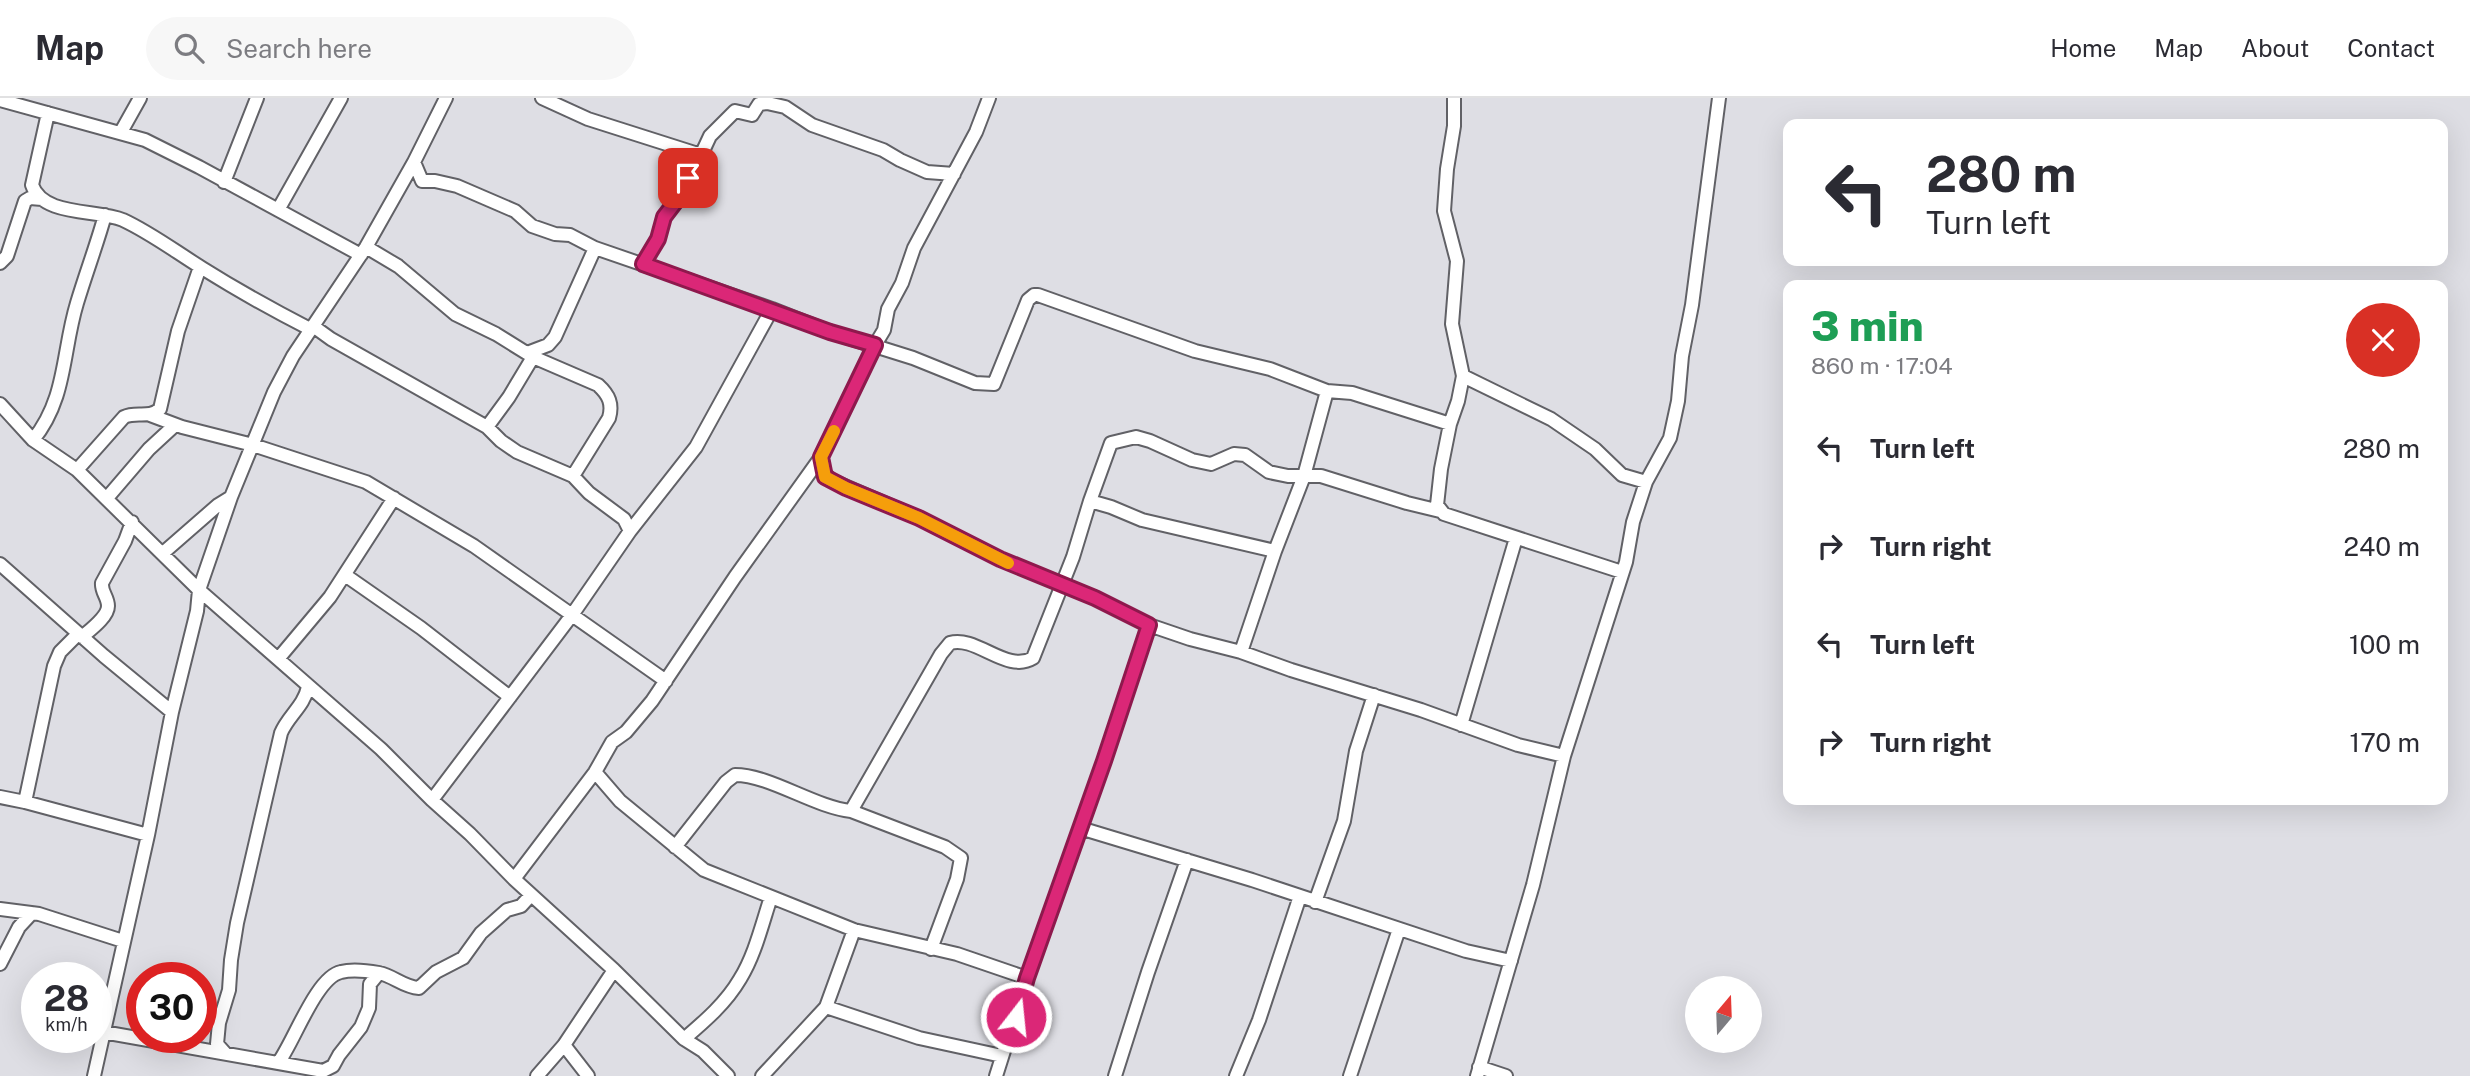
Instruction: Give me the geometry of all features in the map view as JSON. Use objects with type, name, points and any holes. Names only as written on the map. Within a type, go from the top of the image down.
[{"type":"street","points":[[121,132],[140,98]]},
{"type":"street","points":[[224,182],[257,98]]},
{"type":"street","points":[[278,210],[341,98]]},
{"type":"street","points":[[112,991],[148,835],[172,712],[197,611],[199,590],[231,497],[274,392],[311,328],[363,251],[414,162],[446,98]]},
{"type":"street","points":[[542,98],[588,119],[698,154]]},
{"type":"street","points":[[514,879],[595,772],[612,742],[626,732],[666,681],[735,577],[821,457],[884,330],[888,309],[902,283],[914,248],[975,132],[989,98]]},
{"type":"street","points":[[1440,511],[1437,500],[1450,424],[1463,376],[1452,324],[1457,261],[1444,211],[1454,126],[1454,98]]},
{"type":"street","points":[[1506,1076],[1478,1072],[1536,873],[1564,756],[1630,545],[1633,523],[1646,482],[1670,438],[1694,294],[1719,98]]},
{"type":"street","points":[[0,100],[121,132],[172,153],[278,210],[398,266],[455,314],[496,334],[530,355],[598,386],[604,391],[611,409],[602,432],[573,476]]},
{"type":"street","points":[[643,264],[658,239],[664,217],[680,196],[698,154],[703,151],[710,136],[734,111],[748,116],[762,103],[791,110],[812,125],[883,150],[930,173],[954,174]]},
{"type":"street","points":[[48,113],[32,185],[34,192],[42,199],[61,208],[122,219],[200,267],[487,427],[517,452],[573,476],[589,493],[624,519],[630,531]]},
{"type":"street","points":[[414,162],[422,181],[457,186],[515,211],[532,226],[555,234],[570,235],[595,248],[772,309],[830,332],[875,345],[975,383],[992,385],[996,382],[1028,300],[1038,295],[1195,351],[1270,369],[1327,391],[1352,393],[1450,424]]},
{"type":"street","points":[[0,262],[5,259],[11,245],[24,201],[30,198],[42,199]]},
{"type":"street","points":[[33,440],[47,424],[57,398],[77,303],[105,215]]},
{"type":"street","points":[[547,363],[545,354],[548,345],[562,324],[595,248]]},
{"type":"street","points":[[150,415],[156,413],[161,405],[178,331],[200,267]]},
{"type":"street","points":[[432,800],[572,615],[630,531],[696,447],[772,309]]},
{"type":"street","points":[[487,427],[519,383],[530,355],[548,345]]},
{"type":"street","points":[[1463,376],[1551,419],[1581,438],[1622,475],[1646,482]]},
{"type":"street","points":[[1241,652],[1304,475],[1327,391]]},
{"type":"street","points":[[0,404],[33,440],[77,470],[107,498],[199,590],[382,749],[514,879],[614,970],[684,1039],[703,1051],[728,1076]]},
{"type":"street","points":[[77,470],[124,417],[131,413],[150,415],[175,425],[253,445],[366,482],[474,546],[666,681]]},
{"type":"street","points":[[107,498],[149,449],[175,425]]},
{"type":"street","points":[[851,811],[945,647],[959,642],[1013,661],[1030,660],[1035,654],[1063,584],[1111,443],[1136,437],[1207,464],[1214,464],[1234,454],[1245,455],[1269,472],[1280,475],[1321,476],[1440,511],[1622,572]]},
{"type":"street","points":[[821,457],[824,473],[831,480],[1149,625],[1374,695],[1518,746],[1564,756]]},
{"type":"street","points":[[163,553],[212,509],[231,497]]},
{"type":"street","points":[[278,659],[330,597],[394,498]]},
{"type":"street","points":[[1090,501],[1142,520],[1275,551]]},
{"type":"street","points":[[25,802],[54,666],[60,652],[106,611],[108,606],[101,588],[102,583],[132,523]]},
{"type":"street","points":[[1461,725],[1516,538]]},
{"type":"street","points":[[0,564],[80,636],[172,712]]},
{"type":"street","points":[[345,575],[421,628],[510,697]]},
{"type":"street","points":[[996,1076],[1027,978],[1149,625]]},
{"type":"street","points":[[225,1053],[218,1044],[219,1023],[229,990],[233,948],[251,857],[281,733],[306,698],[308,687]]},
{"type":"street","points":[[1315,902],[1344,821],[1356,751],[1374,695]]},
{"type":"street","points":[[595,772],[620,801],[704,870],[854,930],[957,954],[1027,978]]},
{"type":"street","points":[[675,846],[726,782],[735,775],[755,779],[822,804],[851,811],[946,848],[961,858],[957,879],[931,949]]},
{"type":"street","points":[[0,797],[148,835]]},
{"type":"street","points":[[1080,828],[1466,951],[1511,961]]},
{"type":"street","points":[[1115,1076],[1147,972],[1187,860]]},
{"type":"street","points":[[278,1063],[288,1049],[306,1009],[331,977],[343,971],[379,973],[397,979],[406,986],[422,986],[436,972],[463,958],[481,933],[507,910],[521,906],[531,895]]},
{"type":"street","points":[[1236,1076],[1267,998],[1300,896]]},
{"type":"street","points":[[684,1039],[718,1009],[741,979],[771,897]]},
{"type":"street","points":[[0,909],[32,913],[123,940]]},
{"type":"street","points":[[0,964],[19,927],[32,913]]},
{"type":"street","points":[[1350,1076],[1399,929]]},
{"type":"street","points":[[762,1076],[826,1007],[854,930]]},
{"type":"street","points":[[537,1076],[564,1045],[614,970]]},
{"type":"street","points":[[112,1034],[320,1071],[330,1068],[361,1027],[369,1008],[370,984],[379,973]]},
{"type":"street","points":[[826,1007],[919,1038],[1002,1056]]},
{"type":"street","points":[[564,1045],[588,1076]]},
{"type":"street","points":[[93,1076],[98,1053]]},
{"type":"slow traffic","points":[[834,431],[821,457],[825,477],[919,518],[1008,563]]},
{"type":"route","points":[[688,178],[680,196],[664,217],[658,239],[643,264],[830,332],[875,345],[821,457],[825,477],[919,518],[1000,559],[1095,598],[1149,625],[1027,978],[1016,1017]]}]
